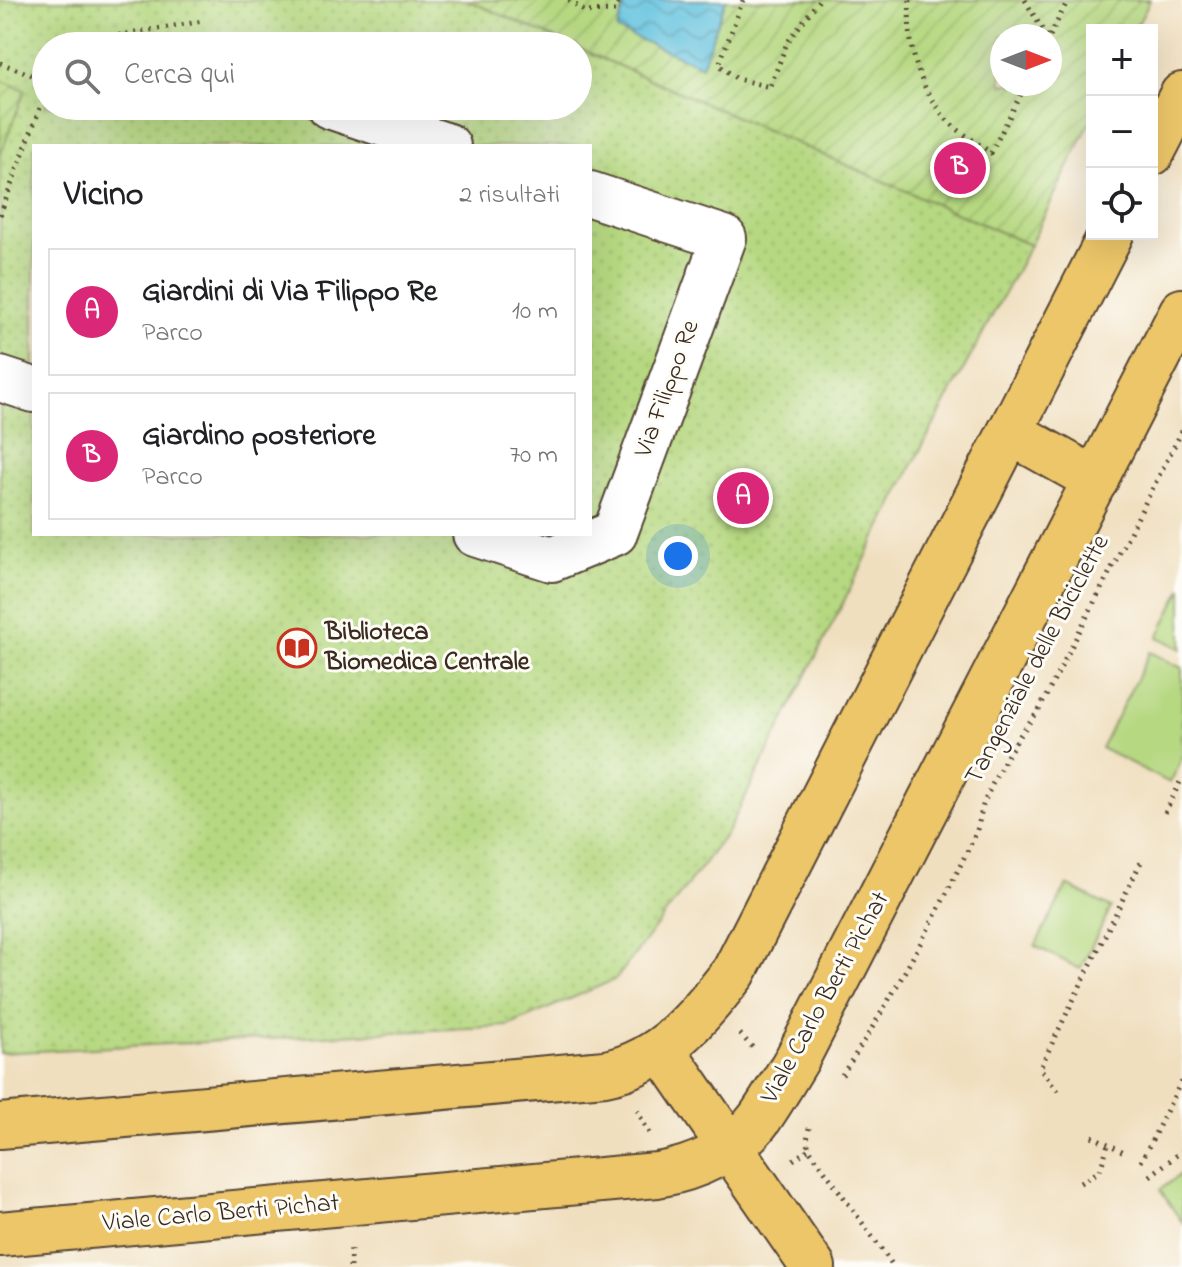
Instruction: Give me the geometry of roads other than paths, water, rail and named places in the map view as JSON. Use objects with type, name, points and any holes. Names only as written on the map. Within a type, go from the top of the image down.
[{"type":"main road","points":[[1158,141],[1182,95]]},
{"type":"main road","points":[[0,1126],[618,1071],[662,1049],[699,1016],[734,972],[1108,240]]},
{"type":"main road","name":"Viale Carlo Berti Pichat","points":[[0,1234],[668,1173],[696,1165],[728,1147],[758,1121],[797,1059],[1182,311]]},
{"type":"main road","points":[[1010,432],[1096,480]]},
{"type":"main road","points":[[662,1049],[813,1267]]},
{"type":"lane","points":[[371,120],[442,144]]},
{"type":"lane","name":"Via Filippo Re","points":[[481,536],[552,559],[615,533],[724,238],[592,195]]},
{"type":"lane","points":[[0,379],[32,389]]},
{"type":"water","points":[[626,0],[726,0],[702,66],[617,30]]},
{"type":"place","name":"Giardino posteriore","points":[[960,168]]},
{"type":"place","name":"Giardini di Via Filippo Re","points":[[743,498]]},
{"type":"place","name":"Biblioteca Biomedica Centrale","points":[[297,648]]}]
